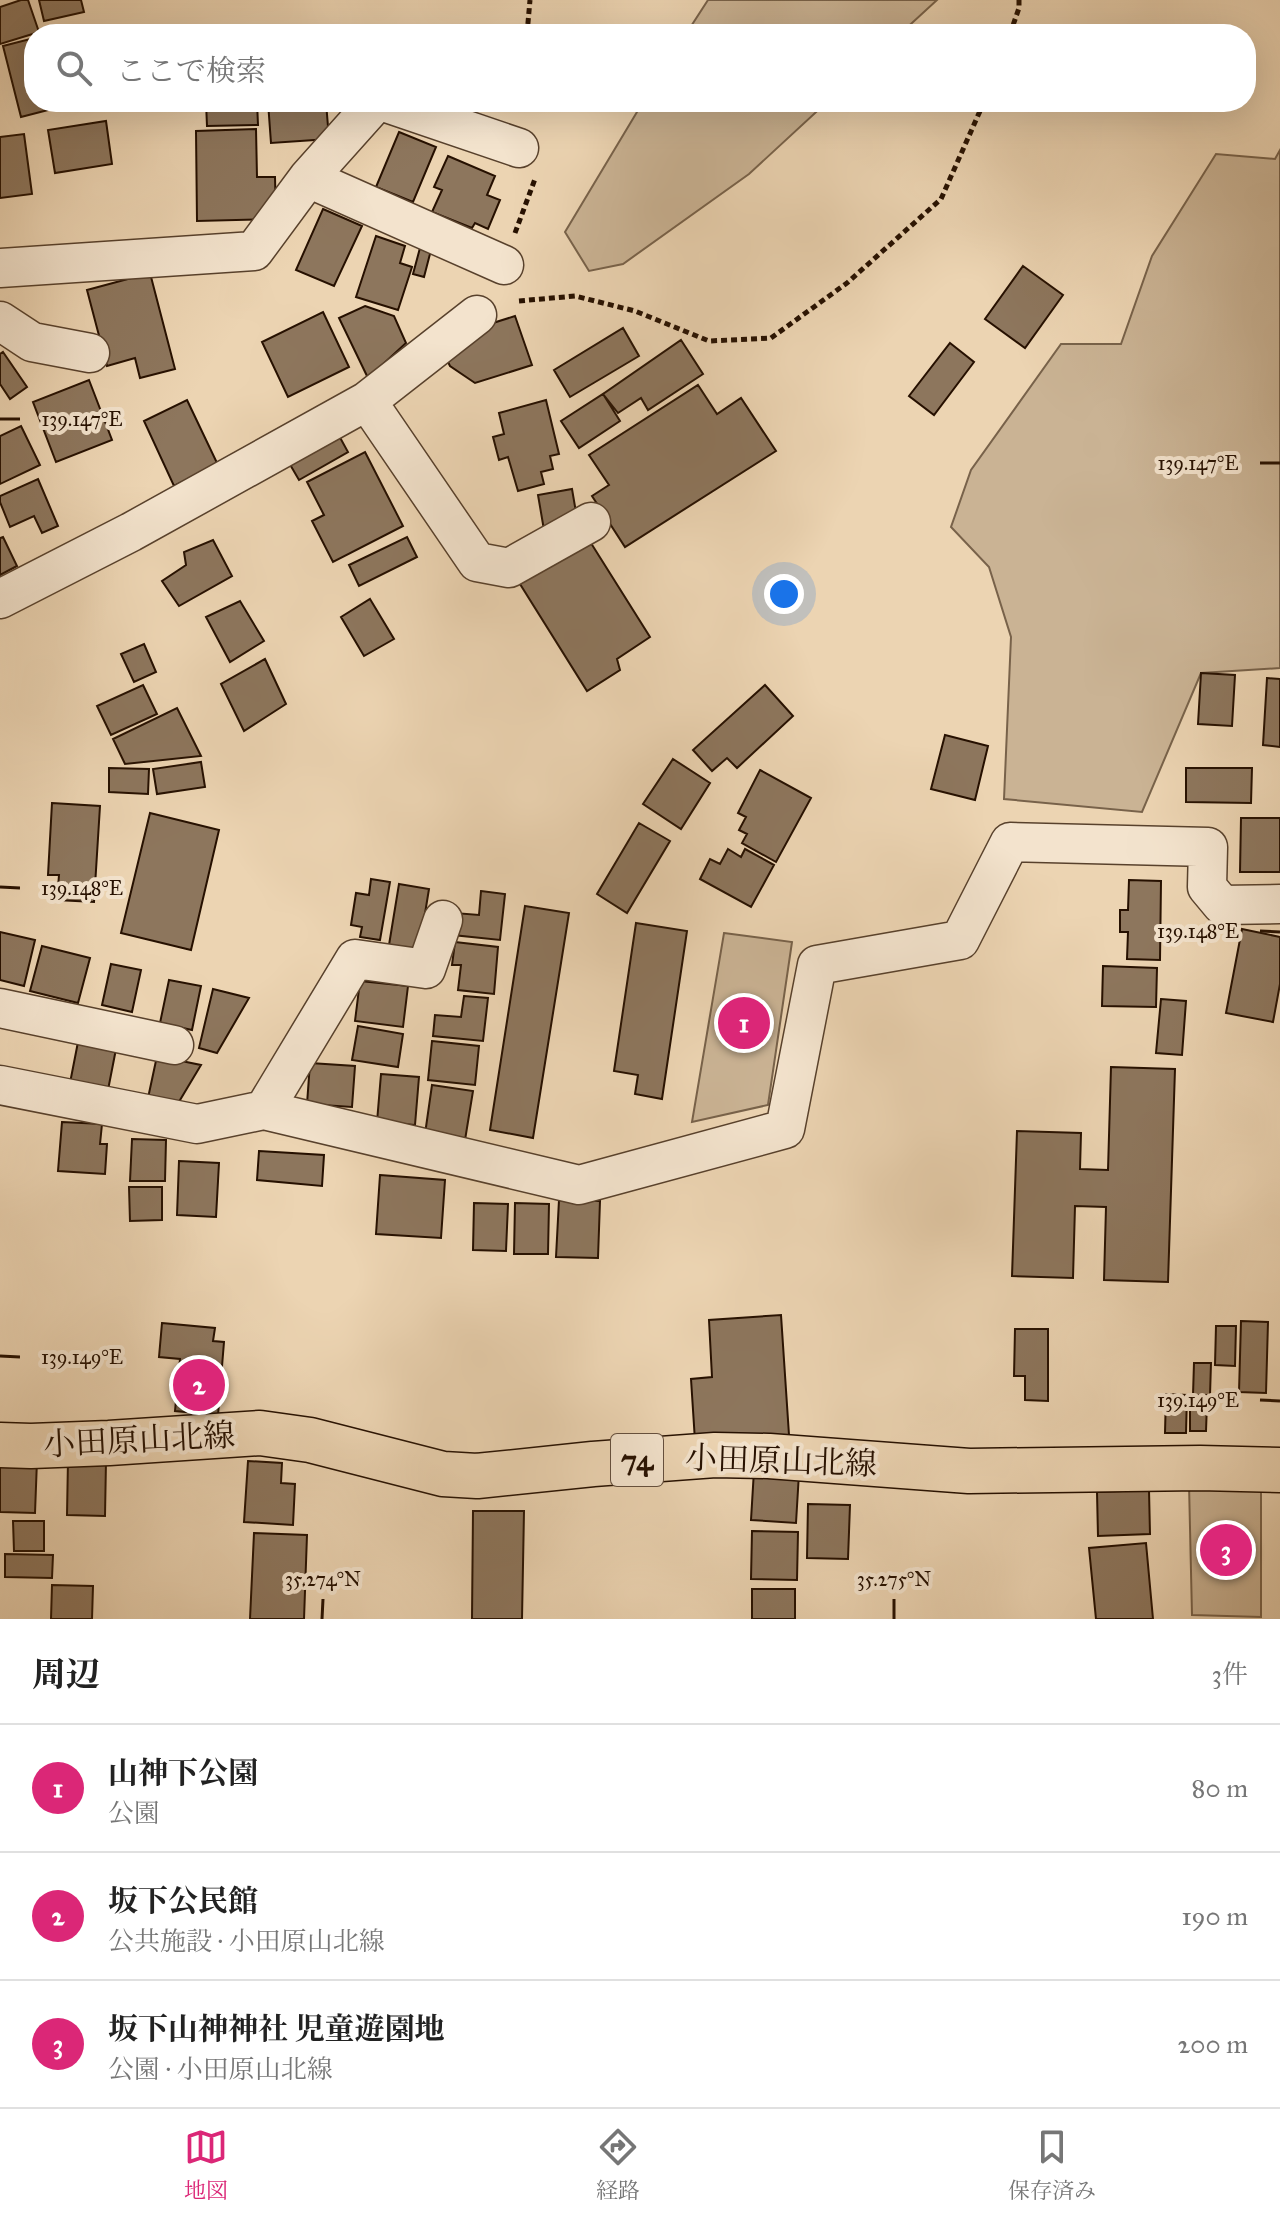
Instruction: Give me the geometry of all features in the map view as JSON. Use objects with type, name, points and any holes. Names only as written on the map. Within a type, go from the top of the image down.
[{"type":"main road","name":"小田原山北線","points":[[0,1445],[109,1443],[260,1433],[310,1440],[443,1474],[477,1476],[715,1455],[969,1471],[1280,1470]]},
{"type":"street","points":[[0,268],[254,251],[308,178],[367,112]]},
{"type":"street","points":[[413,112],[519,148]]},
{"type":"street","points":[[308,178],[504,265]]},
{"type":"street","points":[[0,599],[131,532],[367,401],[477,315]]},
{"type":"street","points":[[0,321],[32,342],[90,353]]},
{"type":"street","points":[[367,401],[477,562],[509,568],[591,522]]},
{"type":"street","points":[[0,1085],[197,1124],[264,1110],[579,1185],[785,1129],[817,965],[960,940],[1010,842],[1208,847],[1207,887],[1222,905],[1280,904]]},
{"type":"street","points":[[264,1110],[355,959],[426,969],[443,920]]},
{"type":"street","points":[[0,1008],[54,1032],[128,1052],[174,1045]]},
{"type":"path","points":[[528,24],[530,0]]},
{"type":"path","points":[[1013,24],[1019,0]]},
{"type":"path","points":[[477,315],[522,300],[575,296],[635,311],[709,341],[771,338],[847,283],[941,199],[980,112]]},
{"type":"path","points":[[504,265],[538,170],[519,148]]},
{"type":"shaded area","points":[[708,0],[937,0],[911,24],[692,24]]},
{"type":"shaded area","points":[[637,112],[816,112],[749,174],[623,264],[589,271],[565,232]]},
{"type":"shaded area","points":[[1280,150],[1280,668],[1201,673],[1142,812],[1004,799],[1011,637],[989,567],[951,527],[971,470],[1061,344],[1121,344],[1152,256],[1216,154],[1275,159]]},
{"type":"shaded area","points":[[724,933],[792,942],[768,1105],[692,1122]]},
{"type":"shaded area","points":[[1189,1484],[1261,1485],[1261,1617],[1192,1615]]},
{"type":"building","points":[[28,0],[36,24],[24,24],[24,37],[0,44],[0,7]]},
{"type":"building","points":[[39,0],[81,0],[84,12],[44,21]]},
{"type":"building","points":[[24,41],[24,112],[40,112],[21,117],[3,46]]},
{"type":"building","points":[[206,112],[257,112],[258,125],[207,126]]},
{"type":"building","points":[[269,112],[327,112],[329,139],[271,143]]},
{"type":"building","points":[[106,121],[112,164],[55,173],[48,130]]},
{"type":"building","points":[[256,129],[257,177],[275,177],[276,219],[197,221],[196,131]]},
{"type":"building","points":[[399,132],[436,147],[413,202],[376,187]]},
{"type":"building","points":[[24,134],[32,194],[0,198],[0,137]]},
{"type":"building","points":[[448,156],[495,176],[487,195],[500,200],[488,229],[475,223],[472,228],[432,212],[442,190],[434,187]]},
{"type":"building","points":[[323,209],[362,226],[334,286],[296,270]]},
{"type":"building","points":[[376,236],[405,246],[400,263],[412,267],[398,310],[356,297]]},
{"type":"building","points":[[420,248],[431,250],[424,277],[413,274]]},
{"type":"building","points":[[1023,266],[1063,295],[1025,348],[985,319]]},
{"type":"building","points":[[150,273],[175,369],[140,378],[135,358],[107,366],[87,290]]},
{"type":"building","points":[[365,306],[394,316],[406,343],[368,378],[339,318]]},
{"type":"building","points":[[323,312],[349,367],[288,397],[262,342]]},
{"type":"building","points":[[515,316],[532,365],[475,383],[450,366],[442,350],[458,334]]},
{"type":"building","points":[[623,328],[639,356],[570,397],[554,370]]},
{"type":"building","points":[[681,340],[703,374],[648,410],[641,398],[618,413],[603,394]]},
{"type":"building","points":[[950,343],[974,362],[934,415],[909,396]]},
{"type":"building","points":[[3,352],[27,387],[10,399],[0,384],[0,354]]},
{"type":"building","points":[[89,380],[112,440],[56,462],[33,402]]},
{"type":"building","points":[[698,385],[717,414],[741,398],[776,451],[625,547],[592,496],[609,485],[589,455]]},
{"type":"building","points":[[603,394],[620,421],[579,448],[561,421]]},
{"type":"building","points":[[187,400],[218,465],[174,486],[144,421]]},
{"type":"building","points":[[546,400],[559,454],[550,456],[553,469],[541,472],[544,484],[518,491],[508,457],[499,460],[493,437],[504,434],[499,413]]},
{"type":"building","points":[[21,426],[40,465],[0,484],[0,436]]},
{"type":"building","points":[[337,432],[348,452],[299,480],[288,461]]},
{"type":"building","points":[[365,452],[403,526],[333,562],[312,521],[324,515],[307,482]]},
{"type":"building","points":[[38,479],[58,526],[42,533],[34,516],[10,527],[0,496]]},
{"type":"building","points":[[572,489],[578,524],[544,530],[538,495]]},
{"type":"building","points":[[584,532],[650,637],[617,659],[620,670],[587,691],[515,576]]},
{"type":"building","points":[[3,537],[17,566],[0,575],[0,538]]},
{"type":"building","points":[[407,537],[417,557],[359,586],[349,565]]},
{"type":"building","points":[[213,540],[232,576],[179,606],[162,581],[186,565],[184,552]]},
{"type":"building","points":[[370,599],[394,639],[364,656],[341,617]]},
{"type":"building","points":[[240,601],[264,641],[230,662],[206,617]]},
{"type":"building","points":[[144,644],[156,672],[134,682],[121,654]]},
{"type":"building","points":[[265,659],[286,704],[244,731],[221,684]]},
{"type":"building","points":[[1201,673],[1235,675],[1232,726],[1198,724]]},
{"type":"building","points":[[1267,678],[1280,679],[1280,747],[1263,745]]},
{"type":"building","points":[[143,685],[157,714],[111,735],[97,706]]},
{"type":"building","points":[[765,685],[793,716],[737,768],[727,758],[712,771],[693,750]]},
{"type":"building","points":[[177,708],[201,756],[125,764],[113,739]]},
{"type":"building","points":[[945,735],[988,746],[975,800],[931,789]]},
{"type":"building","points":[[673,759],[710,783],[681,829],[643,804]]},
{"type":"building","points":[[201,762],[205,787],[157,794],[153,769]]},
{"type":"building","points":[[109,768],[149,769],[148,794],[109,792]]},
{"type":"building","points":[[1186,768],[1252,768],[1251,803],[1186,802]]},
{"type":"building","points":[[760,770],[811,798],[776,862],[742,843],[747,834],[739,830],[746,817],[738,813]]},
{"type":"building","points":[[52,803],[100,806],[94,902],[57,900],[59,875],[48,875]]},
{"type":"building","points":[[150,813],[219,830],[191,950],[121,933]]},
{"type":"building","points":[[1241,818],[1280,818],[1280,872],[1240,872]]},
{"type":"building","points":[[639,823],[670,841],[627,913],[597,894]]},
{"type":"building","points":[[728,849],[741,857],[745,849],[774,865],[751,907],[700,879],[710,859],[720,864]]},
{"type":"building","points":[[371,879],[390,882],[380,940],[360,937],[362,927],[351,925],[356,893],[369,895]]},
{"type":"building","points":[[1129,880],[1161,881],[1160,960],[1127,959],[1128,932],[1120,932],[1120,910],[1128,910]]},
{"type":"building","points":[[399,884],[429,889],[419,950],[389,945]]},
{"type":"building","points":[[481,891],[505,894],[500,940],[453,935],[455,913],[479,915]]},
{"type":"building","points":[[525,906],[569,913],[533,1138],[490,1130]]},
{"type":"building","points":[[636,923],[687,931],[662,1099],[635,1094],[638,1075],[614,1071]]},
{"type":"building","points":[[1242,929],[1280,937],[1280,984],[1273,1022],[1226,1013]]},
{"type":"building","points":[[0,932],[35,940],[24,986],[0,980]]},
{"type":"building","points":[[455,942],[498,947],[494,994],[458,990],[461,965],[452,965]]},
{"type":"building","points":[[42,946],[90,958],[78,1003],[30,991]]},
{"type":"building","points":[[111,964],[141,970],[132,1012],[102,1005]]},
{"type":"building","points":[[1103,966],[1157,968],[1156,1007],[1102,1006]]},
{"type":"building","points":[[169,980],[201,986],[192,1030],[160,1023]]},
{"type":"building","points":[[360,981],[408,986],[403,1027],[355,1021]]},
{"type":"building","points":[[213,989],[249,998],[217,1053],[199,1048]]},
{"type":"building","points":[[464,996],[488,998],[483,1041],[433,1036],[435,1015],[461,1017]]},
{"type":"building","points":[[1161,999],[1186,1001],[1182,1055],[1156,1053]]},
{"type":"building","points":[[358,1026],[403,1034],[398,1067],[352,1060]]},
{"type":"building","points":[[432,1041],[479,1046],[475,1085],[428,1080]]},
{"type":"building","points":[[78,1042],[116,1049],[108,1090],[70,1083]]},
{"type":"building","points":[[157,1056],[201,1065],[177,1105],[148,1098]]},
{"type":"building","points":[[310,1063],[355,1066],[352,1107],[307,1104]]},
{"type":"building","points":[[1111,1067],[1175,1069],[1168,1282],[1104,1280],[1106,1207],[1075,1206],[1073,1278],[1012,1276],[1017,1131],[1081,1133],[1080,1169],[1108,1170]]},
{"type":"building","points":[[381,1074],[419,1077],[415,1125],[377,1122]]},
{"type":"building","points":[[432,1085],[473,1091],[465,1140],[425,1134]]},
{"type":"building","points":[[62,1122],[102,1124],[100,1144],[107,1144],[105,1174],[58,1171]]},
{"type":"building","points":[[132,1139],[166,1140],[165,1181],[130,1181]]},
{"type":"building","points":[[259,1151],[324,1155],[322,1186],[257,1180]]},
{"type":"building","points":[[179,1161],[219,1163],[216,1217],[177,1215]]},
{"type":"building","points":[[380,1175],[445,1180],[441,1238],[376,1234]]},
{"type":"building","points":[[129,1187],[162,1187],[162,1220],[130,1221]]},
{"type":"building","points":[[559,1200],[600,1201],[598,1258],[556,1257]]},
{"type":"building","points":[[474,1203],[508,1204],[506,1251],[473,1250]]},
{"type":"building","points":[[515,1203],[549,1204],[548,1254],[514,1254]]},
{"type":"building","points":[[781,1315],[789,1435],[695,1441],[691,1379],[712,1377],[709,1320]]},
{"type":"building","points":[[1241,1321],[1268,1322],[1266,1393],[1239,1392]]},
{"type":"building","points":[[162,1323],[215,1328],[213,1341],[224,1342],[218,1415],[175,1411],[180,1359],[159,1357]]},
{"type":"building","points":[[1216,1326],[1236,1326],[1235,1366],[1215,1365]]},
{"type":"building","points":[[1015,1329],[1048,1329],[1048,1401],[1025,1400],[1025,1376],[1014,1376]]},
{"type":"building","points":[[1194,1363],[1211,1363],[1210,1395],[1193,1395]]},
{"type":"building","points":[[1166,1394],[1187,1395],[1186,1433],[1165,1433]]},
{"type":"building","points":[[1190,1402],[1207,1403],[1206,1431],[1190,1431]]},
{"type":"building","points":[[0,1459],[37,1460],[35,1513],[0,1512]]},
{"type":"building","points":[[68,1460],[106,1461],[105,1516],[67,1515]]},
{"type":"building","points":[[248,1461],[282,1463],[281,1483],[295,1484],[293,1525],[244,1522]]},
{"type":"building","points":[[754,1470],[799,1473],[796,1523],[751,1520]]},
{"type":"building","points":[[1149,1490],[1150,1534],[1098,1536],[1097,1492]]},
{"type":"building","points":[[808,1504],[850,1505],[848,1559],[807,1558]]},
{"type":"building","points":[[473,1511],[524,1511],[522,1619],[472,1619]]},
{"type":"building","points":[[13,1521],[44,1521],[44,1551],[14,1551]]},
{"type":"building","points":[[752,1531],[798,1532],[797,1580],[751,1579]]},
{"type":"building","points":[[254,1533],[307,1535],[304,1619],[250,1619]]},
{"type":"building","points":[[1146,1543],[1153,1619],[1096,1619],[1089,1548]]},
{"type":"building","points":[[5,1554],[53,1555],[52,1578],[5,1577]]},
{"type":"building","points":[[52,1585],[93,1586],[92,1619],[51,1619]]},
{"type":"building","points":[[752,1589],[795,1589],[795,1619],[752,1619]]},
{"type":"place","name":"山神下公園","points":[[744,1023]]},
{"type":"place","name":"坂下公民館","points":[[199,1385]]},
{"type":"place","name":"坂下山神神社 児童遊園地","points":[[1226,1550]]}]
